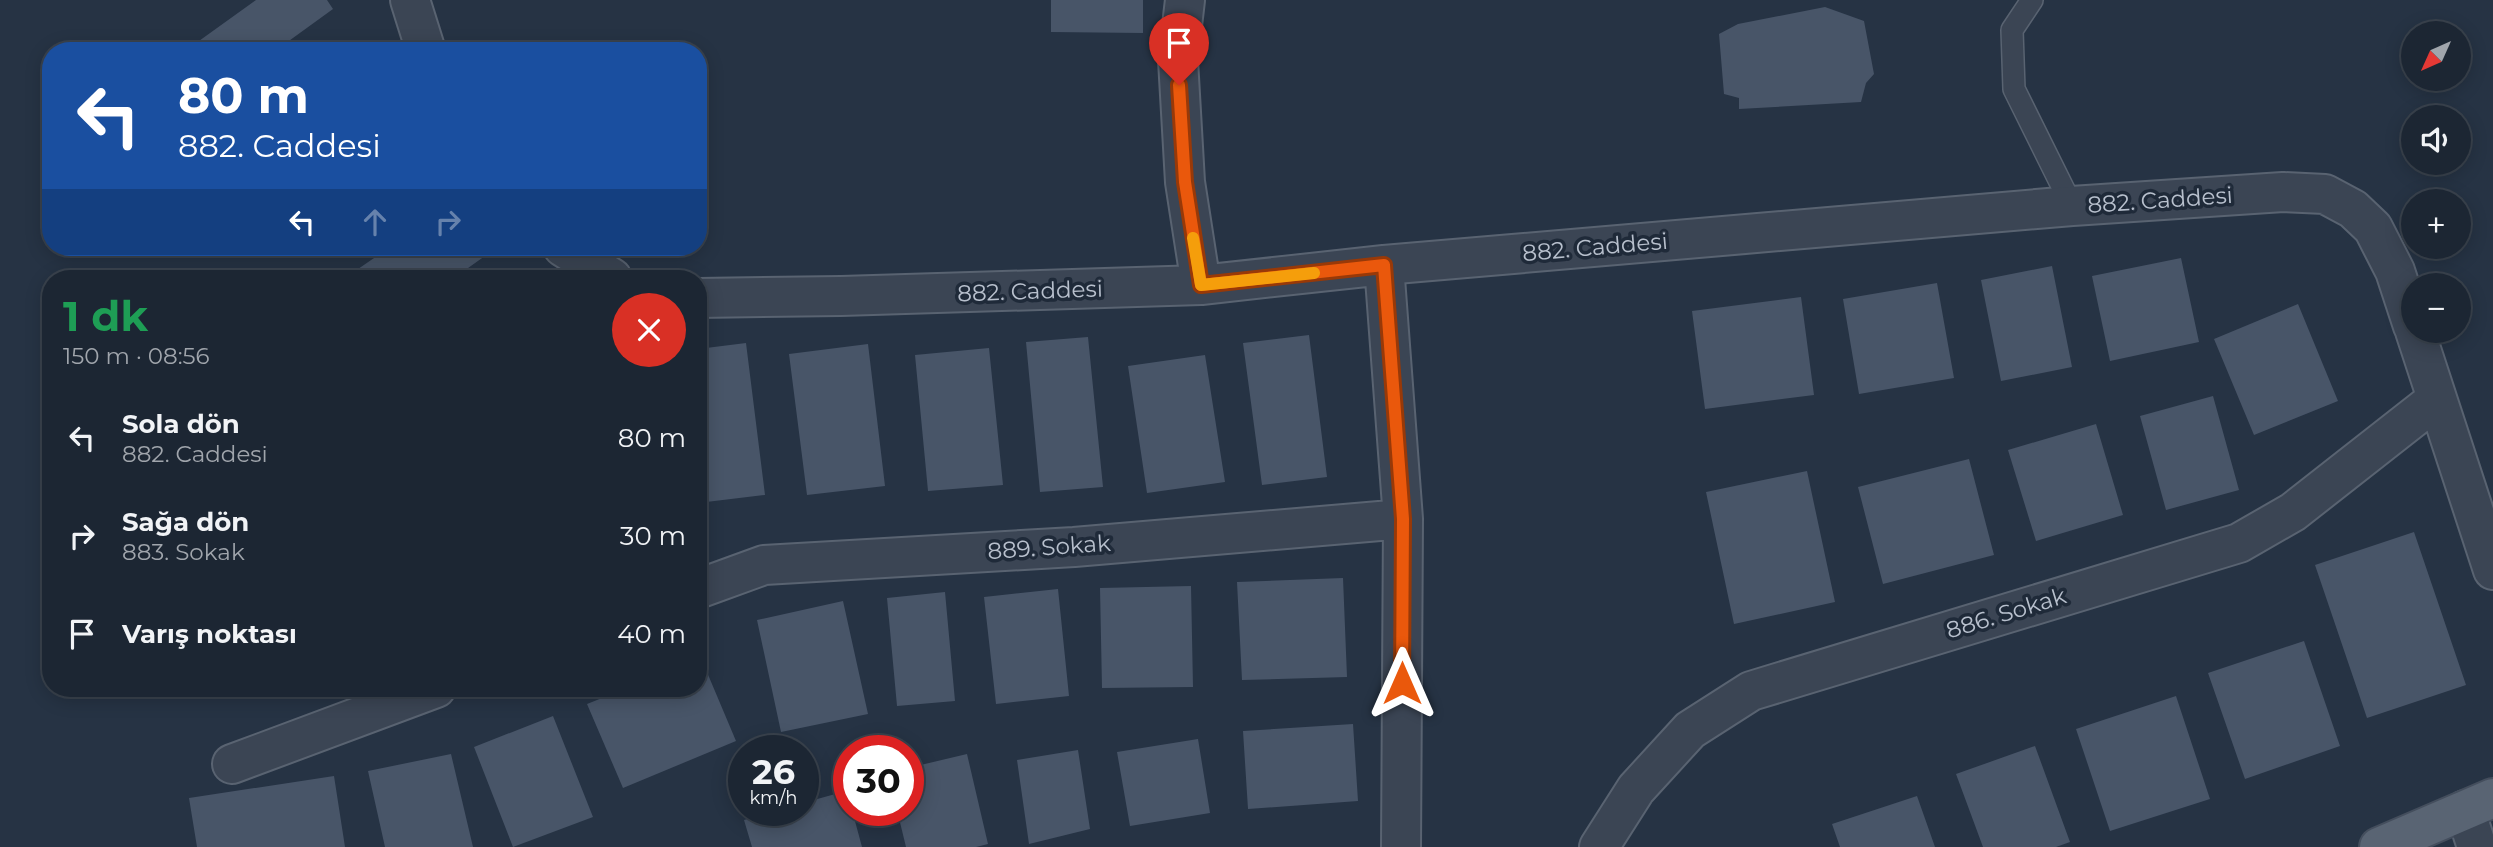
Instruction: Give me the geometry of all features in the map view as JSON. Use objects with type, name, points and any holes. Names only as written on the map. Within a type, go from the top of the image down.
[{"type":"main road","points":[[2379,847],[2479,804]]},
{"type":"street","points":[[410,0],[423,42]]},
{"type":"street","points":[[1185,0],[1178,60],[1183,155],[1201,285]]},
{"type":"street","name":"882. Caddesi","points":[[707,298],[1201,285],[1384,265],[2072,206],[2283,192],[2325,194],[2353,209],[2373,228],[2395,271],[2401,289]]},
{"type":"street","points":[[577,256],[599,270]]},
{"type":"street","points":[[1384,265],[1403,519],[1401,847]]},
{"type":"street","name":"882. Caddesi","points":[[2419,343],[2437,399],[2480,494],[2493,570]]},
{"type":"street","name":"886. Sokak","points":[[1599,847],[1636,789],[1690,730],[1751,691],[2239,543],[2293,512],[2437,399]]},
{"type":"street","name":"889. Sokak","points":[[707,586],[764,565],[1074,547],[1403,519]]},
{"type":"street","points":[[232,764],[412,697]]},
{"type":"street","points":[[2477,847],[2479,804]]},
{"type":"lane","points":[[2032,0],[2012,30],[2014,89],[2072,206]]},
{"type":"building","points":[[256,0],[327,0],[333,9],[287,42],[198,42]]},
{"type":"building","points":[[1051,0],[1143,0],[1143,33],[1051,32]]},
{"type":"building","points":[[1825,7],[1864,21],[1874,74],[1866,83],[1861,102],[1739,109],[1739,98],[1724,94],[1719,34],[1738,24]]},
{"type":"building","points":[[377,256],[485,256],[465,270],[357,270]]},
{"type":"building","points":[[2181,258],[2199,342],[2110,361],[2092,276]]},
{"type":"building","points":[[2052,266],[2072,367],[2001,381],[1981,280]]},
{"type":"building","points":[[1937,283],[1954,378],[1859,394],[1843,299]]},
{"type":"building","points":[[1801,297],[1814,395],[1705,409],[1692,311]]},
{"type":"building","points":[[2298,304],[2338,401],[2254,435],[2214,339]]},
{"type":"building","points":[[1309,335],[1327,477],[1262,485],[1243,343]]},
{"type":"building","points":[[1088,337],[1103,487],[1040,492],[1026,342]]},
{"type":"building","points":[[746,343],[765,495],[707,502],[707,348]]},
{"type":"building","points":[[868,344],[885,486],[807,495],[789,354]]},
{"type":"building","points":[[989,348],[1003,485],[928,491],[915,355]]},
{"type":"building","points":[[1205,355],[1225,482],[1147,493],[1128,366]]},
{"type":"building","points":[[2213,396],[2239,490],[2166,510],[2140,416]]},
{"type":"building","points":[[2096,424],[2123,515],[2036,541],[2008,450]]},
{"type":"building","points":[[1969,459],[1994,555],[1883,584],[1858,487]]},
{"type":"building","points":[[1807,471],[1835,602],[1734,624],[1706,492]]},
{"type":"building","points":[[2414,532],[2466,685],[2367,718],[2315,565]]},
{"type":"building","points":[[1343,578],[1347,677],[1242,680],[1237,582]]},
{"type":"building","points":[[1191,586],[1193,687],[1102,688],[1100,588]]},
{"type":"building","points":[[1058,589],[1069,696],[996,704],[984,597]]},
{"type":"building","points":[[945,592],[955,701],[897,706],[887,598]]},
{"type":"building","points":[[843,601],[868,714],[781,732],[757,620]]},
{"type":"building","points":[[2304,641],[2340,746],[2245,779],[2208,673]]},
{"type":"building","points":[[707,672],[733,735],[728,735],[728,744],[623,788],[587,704],[604,697],[707,697]]},
{"type":"building","points":[[2176,696],[2210,799],[2110,831],[2076,729]]},
{"type":"building","points":[[553,716],[593,817],[513,847],[474,747]]},
{"type":"building","points":[[1353,724],[1358,801],[1248,809],[1243,731]]},
{"type":"building","points":[[1198,739],[1210,813],[1130,826],[1117,752]]},
{"type":"building","points":[[2035,746],[2070,842],[2056,847],[1983,847],[1956,774]]},
{"type":"building","points":[[1078,750],[1090,829],[1029,844],[1017,760]]},
{"type":"building","points":[[451,754],[473,847],[385,847],[368,771]]},
{"type":"building","points":[[967,754],[988,844],[976,847],[906,847],[901,826],[924,826],[924,764]]},
{"type":"building","points":[[334,776],[345,847],[197,847],[189,798]]},
{"type":"building","points":[[833,795],[833,826],[856,826],[862,847],[752,847],[746,826],[819,826],[819,799]]},
{"type":"building","points":[[1917,796],[1935,847],[1840,847],[1832,824]]},
{"type":"slow traffic","points":[[1193,238],[1201,285],[1314,273]]},
{"type":"route","points":[[1179,85],[1185,182],[1201,285],[1384,265],[1403,519],[1402,683]]}]
